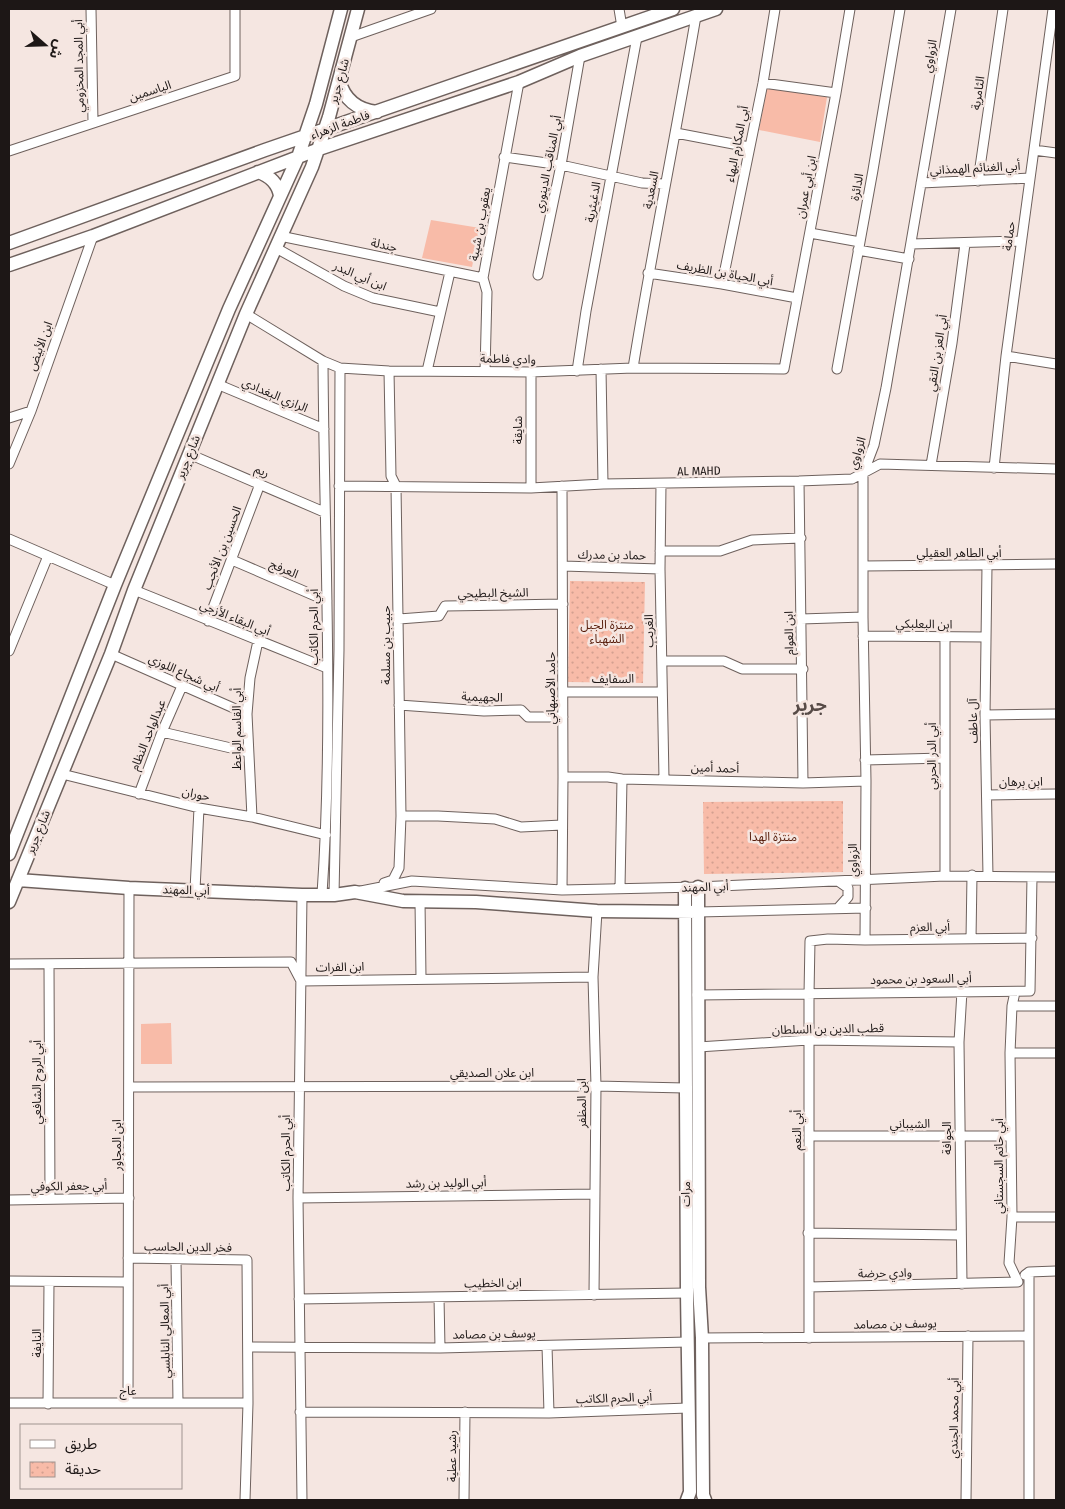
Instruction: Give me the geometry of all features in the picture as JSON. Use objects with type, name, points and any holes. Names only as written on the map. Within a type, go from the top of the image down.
[{"type":"main road","name":"شارع جرير","points":[[9,852],[115,585],[229,309],[305,138],[341,9]]},
{"type":"main road","name":"شارع جرير","points":[[9,902],[111,654],[134,590],[246,314],[307,178],[325,131],[333,122],[339,80],[358,9]]},
{"type":"main road","name":"فاطمة الزهراء","points":[[333,122],[377,112],[673,9]]},
{"type":"main road","points":[[9,265],[93,236],[258,172],[293,162],[341,141],[519,82],[580,56],[716,9]]},
{"type":"main road","points":[[339,80],[344,94],[349,100],[362,109],[377,112]]},
{"type":"main road","points":[[313,111],[314,119],[318,125],[333,122],[330,138],[341,141]]},
{"type":"main road","name":"فاطمة الزهراء","points":[[9,243],[131,198],[325,131]]},
{"type":"main road","points":[[284,144],[297,148],[293,162]]},
{"type":"main road","points":[[293,162],[307,162],[309,169],[307,178]]},
{"type":"main road","points":[[258,172],[273,180],[280,196]]},
{"type":"main road","points":[[131,198],[123,204],[122,213],[130,219],[136,219]]},
{"type":"main road","points":[[84,215],[98,218],[99,228],[93,236]]},
{"type":"main road","name":"أبي المهند","points":[[18,880],[129,888],[302,895],[355,892],[403,900],[476,902],[597,911],[692,912]]},
{"type":"main road","name":"مرات","points":[[687,1500],[690,1492],[690,1472],[685,1088],[692,941],[691,888]]},
{"type":"main road","name":"مرات","points":[[692,941],[697,995],[703,1495],[705,1500]]},
{"type":"main road","points":[[690,1472],[694,1481],[697,1482],[700,1480],[703,1470]]},
{"type":"street","name":"أبي المجد المخزومي","points":[[91,9],[93,122]]},
{"type":"street","name":"الياسمين","points":[[9,151],[235,76],[235,9]]},
{"type":"street","points":[[351,37],[431,9]]},
{"type":"street","points":[[619,9],[622,27]]},
{"type":"street","name":"أبي المكارم البهاء","points":[[722,284],[763,83],[775,9]]},
{"type":"street","name":"ابن أبي عمران","points":[[784,369],[850,9]]},
{"type":"street","name":"الدائرة","points":[[837,369],[900,9]]},
{"type":"street","name":"الزواوي","points":[[865,940],[866,781],[863,636],[863,474],[874,445],[886,388],[951,9]]},
{"type":"street","name":"الثامرية","points":[[978,181],[1003,9]]},
{"type":"street","name":"حمامة","points":[[994,468],[1006,356],[1053,9]]},
{"type":"street","name":"السعدية","points":[[634,368],[648,273],[664,184],[676,133],[696,16]]},
{"type":"street","name":"الدغيثرية","points":[[577,371],[610,177],[637,37]]},
{"type":"street","name":"أبي المناقب الدينوري","points":[[538,275],[561,165],[580,56]]},
{"type":"street","name":"يعقوب بن شيبة","points":[[485,371],[487,292],[483,278],[519,82]]},
{"type":"street","points":[[763,83],[836,93]]},
{"type":"street","points":[[676,133],[749,147]]},
{"type":"street","name":"أبي الغنائم الهمذاني","points":[[1034,150],[1056,153]]},
{"type":"street","points":[[504,157],[561,165],[642,183],[664,184]]},
{"type":"street","name":"أبي الغنائم الهمذاني","points":[[921,184],[1030,178]]},
{"type":"street","points":[[810,232],[908,259]]},
{"type":"street","name":"ابن الأبيض","points":[[9,464],[31,411],[93,236]]},
{"type":"street","points":[[911,244],[1021,241]]},
{"type":"street","name":"جندلة","points":[[278,242],[483,278]]},
{"type":"street","name":"ابن أبي البدر","points":[[278,242],[344,286],[374,298],[440,312]]},
{"type":"street","name":"أبي العز بن التقي","points":[[932,465],[952,343],[965,244]]},
{"type":"street","points":[[427,371],[450,272]]},
{"type":"street","name":"أبي الحياة بن الظريف","points":[[648,273],[797,298]]},
{"type":"street","name":"وادي فاطمة","points":[[246,314],[323,361],[340,368],[389,371],[530,372],[634,368],[784,369]]},
{"type":"street","points":[[1006,356],[1056,364]]},
{"type":"street","name":"أبي الحرم الكاتب","points":[[323,361],[324,512],[327,601],[326,835],[328,894]]},
{"type":"street","name":"أبي الحرم الكاتب","points":[[328,894],[339,650],[340,368]]},
{"type":"street","points":[[601,369],[604,484]]},
{"type":"street","name":"حبيب بن مسلمة","points":[[355,892],[393,880],[399,868],[399,619],[396,486],[390,476],[389,371]]},
{"type":"street","name":"شايقة","points":[[530,372],[531,488]]},
{"type":"street","name":"الرازي البغدادي","points":[[217,384],[324,429]]},
{"type":"street","points":[[9,418],[31,411]]},
{"type":"street","name":"ريم","points":[[189,454],[324,512]]},
{"type":"street","name":"AL MAHD","points":[[340,486],[531,488],[604,484],[799,481],[852,478],[880,464],[1056,469]]},
{"type":"street","name":"ابن العوام","points":[[799,481],[803,669],[803,783]]},
{"type":"street","name":"الحسين بن الأنجب","points":[[208,621],[260,484]]},
{"type":"street","name":"الغريب","points":[[661,484],[660,568],[664,779]]},
{"type":"street","name":"حامد الأصبهاني","points":[[562,486],[562,890]]},
{"type":"street","name":"حماد بن مدرك","points":[[660,552],[720,551],[752,540],[801,538]]},
{"type":"street","points":[[9,539],[115,585]]},
{"type":"street","points":[[9,651],[48,556]]},
{"type":"street","name":"العرفج","points":[[232,560],[327,601]]},
{"type":"street","name":"أبي الطاهر العقيلي","points":[[863,566],[1056,564]]},
{"type":"street","name":"حماد بن مدرك","points":[[563,566],[660,568]]},
{"type":"street","name":"آل عاطف","points":[[987,566],[985,715],[988,876]]},
{"type":"street","name":"أبي البقاء الأزجي","points":[[134,590],[327,668]]},
{"type":"street","name":"الشيخ البطيحي","points":[[399,619],[439,616],[446,606],[563,604]]},
{"type":"street","points":[[801,619],[863,617]]},
{"type":"street","name":"ابن البعلبكي","points":[[863,636],[985,637]]},
{"type":"street","name":"أبي الدر الحربي","points":[[945,637],[944,758],[946,876]]},
{"type":"street","name":"أبي القاسم الواعظ","points":[[252,817],[247,714],[250,678],[258,641]]},
{"type":"street","name":"أبي شجاع اللوزي","points":[[111,654],[247,714]]},
{"type":"street","points":[[662,661],[724,661],[742,669],[803,669]]},
{"type":"street","name":"عبدالواحد النظام","points":[[139,794],[162,732],[182,686]]},
{"type":"street","name":"السفايف","points":[[563,692],[662,692]]},
{"type":"street","name":"الجهيمية","points":[[398,705],[484,711],[521,710],[528,717],[563,717]]},
{"type":"street","points":[[985,715],[1056,714]]},
{"type":"street","points":[[162,732],[248,752]]},
{"type":"street","points":[[865,760],[944,758]]},
{"type":"street","name":"حوران","points":[[62,774],[199,808],[252,817],[326,835]]},
{"type":"street","name":"أحمد أمين","points":[[563,777],[803,783],[866,781]]},
{"type":"street","points":[[620,888],[622,779]]},
{"type":"street","name":"ابن برهان","points":[[987,795],[1056,794]]},
{"type":"street","points":[[195,890],[199,808]]},
{"type":"street","points":[[400,816],[496,819],[521,827],[562,825]]},
{"type":"street","points":[[971,939],[972,875]]},
{"type":"street","name":"أبي المهند","points":[[355,892],[412,881],[562,890],[691,888],[972,875],[1056,877]]},
{"type":"street","points":[[1015,992],[1030,991],[1032,877]]},
{"type":"street","points":[[838,880],[848,888],[848,897],[839,907]]},
{"type":"street","name":"ابن المجاور","points":[[128,1403],[129,888]]},
{"type":"street","name":"أبي الحرم الكاتب","points":[[302,895],[298,1198],[302,1500]]},
{"type":"street","points":[[420,901],[421,978]]},
{"type":"street","name":"أبي المهند","points":[[692,912],[839,907],[866,908]]},
{"type":"street","name":"ابن المظفر","points":[[594,1294],[596,1086],[593,977],[597,911]]},
{"type":"street","name":"أبي العزم","points":[[828,939],[1032,938]]},
{"type":"street","name":"أبي النعم","points":[[809,1338],[810,941],[828,939]]},
{"type":"street","name":"ابن الفرات","points":[[9,964],[291,962],[301,980],[593,977]]},
{"type":"street","name":"أبي الروح الشافعي","points":[[49,964],[50,1200]]},
{"type":"street","name":"الجوافة","points":[[962,991],[959,1042],[962,1284]]},
{"type":"street","name":"أبي السعود بن محمود","points":[[697,995],[1015,992]]},
{"type":"street","name":"أبي حاتم السجستاني","points":[[1015,992],[1012,1006],[1010,1053],[1012,1217],[1009,1264],[1018,1282]]},
{"type":"street","points":[[1012,1006],[1056,1006]]},
{"type":"street","name":"قطب الدين بن السلطان","points":[[698,1047],[809,1040],[959,1042]]},
{"type":"street","points":[[1010,1053],[1056,1053]]},
{"type":"street","name":"ابن علان الصديقي","points":[[130,1087],[596,1086],[685,1088]]},
{"type":"street","name":"الشيباني","points":[[810,1136],[1011,1136]]},
{"type":"street","name":"أبي الوليد بن رشد","points":[[298,1198],[594,1194]]},
{"type":"street","name":"أبي جعفر الكوفي","points":[[9,1200],[129,1198]]},
{"type":"street","points":[[1012,1217],[1056,1217]]},
{"type":"street","points":[[808,1233],[960,1235]]},
{"type":"street","name":"فخر الدين الحاسب","points":[[128,1258],[247,1260],[248,1347]]},
{"type":"street","name":"أبي المعالي النابلسي","points":[[176,1260],[178,1403]]},
{"type":"street","points":[[962,1284],[1018,1282],[1029,1272],[1056,1271]]},
{"type":"street","points":[[1029,1272],[1029,1500]]},
{"type":"street","points":[[9,1282],[127,1282]]},
{"type":"street","name":"النايفة","points":[[48,1404],[49,1282]]},
{"type":"street","name":"وادي حرضة","points":[[810,1286],[962,1284]]},
{"type":"street","name":"ابن الخطيب","points":[[299,1299],[687,1293]]},
{"type":"street","points":[[439,1297],[440,1348]]},
{"type":"street","name":"أبي محمد الجندي","points":[[966,1500],[968,1336]]},
{"type":"street","name":"يوسف بن مصامد","points":[[702,1338],[1029,1336]]},
{"type":"street","name":"يوسف بن مصامد","points":[[248,1347],[440,1348],[688,1342]]},
{"type":"street","points":[[547,1346],[549,1413]]},
{"type":"street","points":[[245,1500],[248,1347]]},
{"type":"street","name":"عاج","points":[[9,1403],[248,1403]]},
{"type":"street","name":"أبي الحرم الكاتب","points":[[300,1412],[549,1413],[688,1408]]},
{"type":"street","name":"رشيد عطية","points":[[464,1500],[465,1412]]},
{"type":"green space","points":[[767,88],[827,97],[820,142],[759,130]]},
{"type":"green space","points":[[431,220],[480,228],[472,267],[422,258]]},
{"type":"green space","name":"منتزة الجبل الشهباء","points":[[570,581],[645,582],[643,683],[568,682]]},
{"type":"green space","name":"منتزة الهدا","points":[[843,801],[843,872],[704,874],[703,802]]},
{"type":"green space","points":[[171,1023],[172,1064],[141,1064],[141,1024]]},
{"type":"district","name":"جرير","points":[[810,705]]}]
